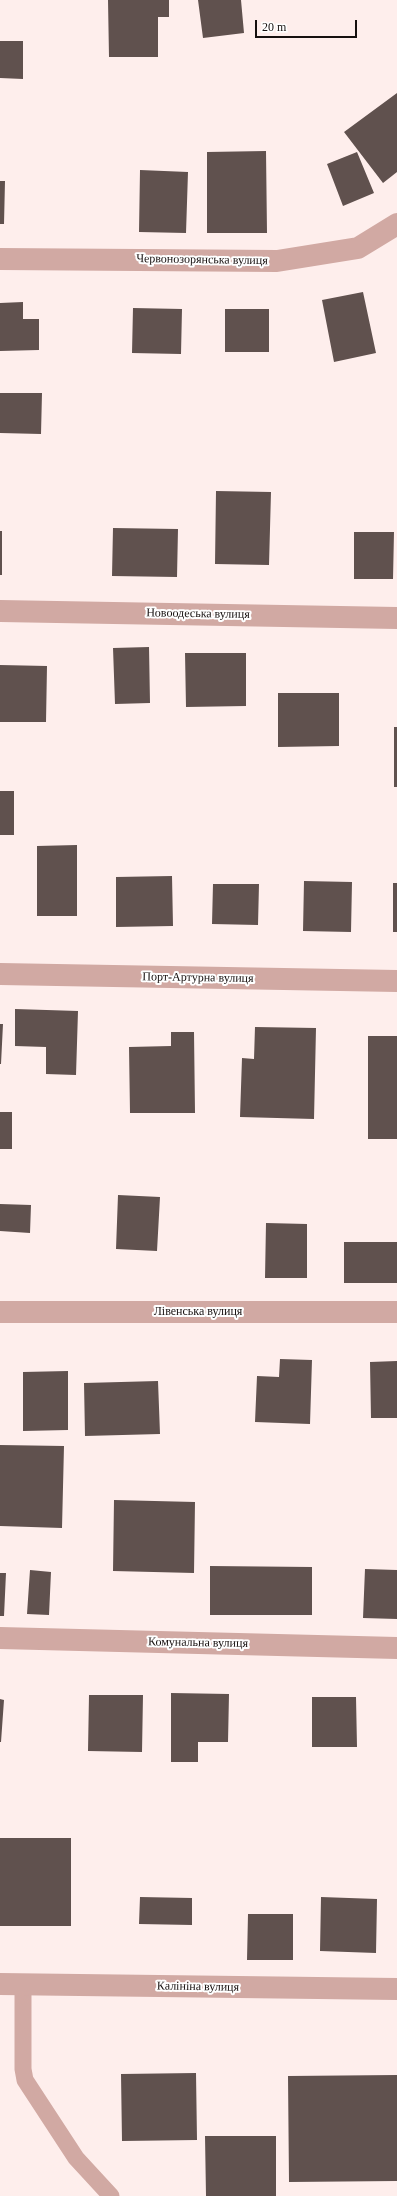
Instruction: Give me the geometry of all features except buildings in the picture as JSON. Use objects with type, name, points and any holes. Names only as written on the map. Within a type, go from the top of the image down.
[{"type":"street","name":"Червонозорянська вулиця","points":[[0,259],[277,261],[358,248],[397,224]]},
{"type":"street","name":"Новоодеська вулиця","points":[[0,611],[397,618]]},
{"type":"street","name":"Порт-Артурна вулиця","points":[[0,974],[397,981]]},
{"type":"street","name":"Лівенська вулиця","points":[[0,1312],[397,1312]]},
{"type":"street","name":"Комунальна вулиця","points":[[0,1638],[397,1648]]},
{"type":"street","name":"Калініна вулиця","points":[[0,1984],[397,1989]]},
{"type":"lane","points":[[23,1984],[23,2069],[25,2080],[76,2158],[111,2196]]}]
